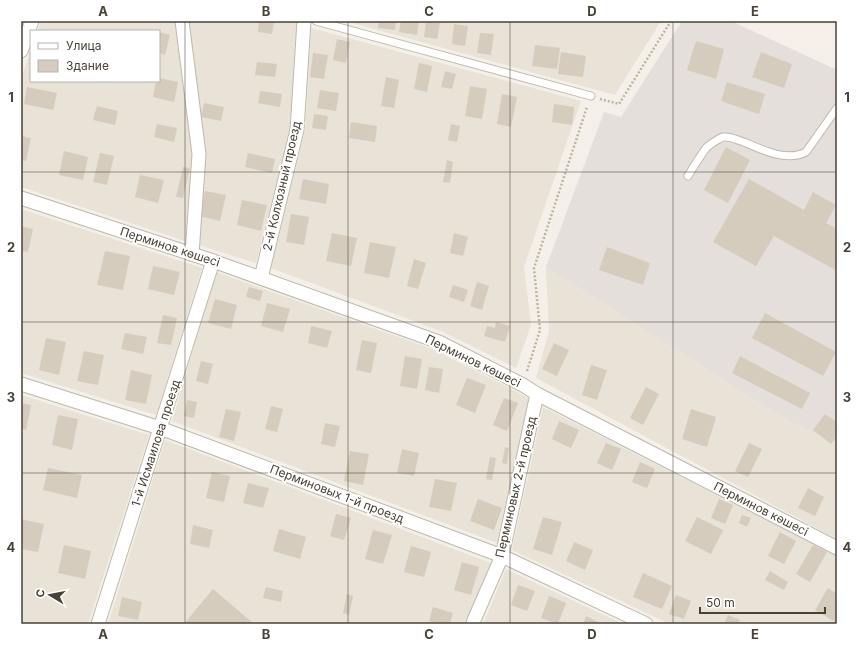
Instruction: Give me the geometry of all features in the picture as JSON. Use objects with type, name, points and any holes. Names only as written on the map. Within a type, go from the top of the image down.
[{"type":"street","points":[[21,51],[32,21]]},
{"type":"street","points":[[182,21],[199,154],[192,254]]},
{"type":"street","name":"2-й Колхозный проезд","points":[[261,278],[297,130],[304,21]]},
{"type":"street","name":"Перминов көшесі","points":[[21,198],[213,261],[439,342],[837,548]]},
{"type":"street","name":"1-й Исмаилова проезд","points":[[98,624],[213,261]]},
{"type":"street","name":"Перминовых 1-й проезд","points":[[21,384],[160,428],[502,556],[646,624]]},
{"type":"street","name":"Перминовых 2-й проезд","points":[[473,624],[502,556],[537,394]]},
{"type":"lane","points":[[316,21],[591,96]]},
{"type":"lane","points":[[688,176],[708,147],[723,137],[732,138],[787,156],[800,155],[806,152],[837,108]]},
{"type":"path","points":[[523,385],[540,330],[534,268],[591,96],[619,104],[671,21]]},
{"type":"shaded area","points":[[41,21],[175,21],[192,154],[185,241],[21,187],[21,79],[30,53],[30,82],[160,82],[160,30],[38,30]]},
{"type":"shaded area","points":[[189,21],[297,21],[290,129],[256,263],[198,245],[205,154]]},
{"type":"shaded area","points":[[345,21],[661,21],[615,95]]},
{"type":"shaded area","points":[[682,21],[731,21],[837,70],[837,444],[783,418],[546,267],[604,112],[621,117]]},
{"type":"shaded area","points":[[311,28],[581,101],[524,267],[531,325],[516,368],[443,332],[271,268],[305,131]]},
{"type":"shaded area","points":[[21,209],[202,268],[156,415],[21,373]]},
{"type":"shaded area","points":[[546,267],[783,418],[837,444],[837,539],[536,378],[549,331]]},
{"type":"shaded area","points":[[216,272],[435,350],[529,398],[497,543],[172,421]]},
{"type":"shaded area","points":[[21,395],[149,435],[88,624],[21,624]]},
{"type":"shaded area","points":[[543,407],[837,556],[837,624],[670,624],[512,550]]},
{"type":"shaded area","points":[[165,440],[491,563],[465,624],[108,624]]},
{"type":"shaded area","points":[[506,569],[623,624],[483,624]]},
{"type":"building","points":[[259,21],[274,21],[272,34],[258,32]]},
{"type":"building","points":[[379,21],[396,21],[395,30],[378,28]]},
{"type":"building","points":[[401,21],[419,21],[417,35],[399,32]]},
{"type":"building","points":[[426,21],[440,23],[437,39],[424,37]]},
{"type":"building","points":[[454,24],[468,26],[465,46],[452,44]]},
{"type":"building","points":[[160,32],[170,35],[165,55],[160,53]]},
{"type":"building","points":[[480,33],[494,34],[491,55],[477,53]]},
{"type":"building","points":[[337,39],[350,42],[346,63],[333,60]]},
{"type":"building","points":[[696,41],[724,49],[716,79],[687,70]]},
{"type":"building","points":[[535,45],[560,48],[557,69],[532,66]]},
{"type":"building","points":[[561,52],[586,56],[583,77],[558,74]]},
{"type":"building","points":[[761,52],[792,64],[784,88],[752,77]]},
{"type":"building","points":[[313,53],[328,55],[324,79],[310,77]]},
{"type":"building","points":[[257,62],[277,64],[275,77],[255,75]]},
{"type":"building","points":[[419,63],[432,66],[427,92],[414,89]]},
{"type":"building","points":[[445,71],[456,74],[452,89],[441,87]]},
{"type":"building","points":[[386,77],[399,80],[394,108],[381,106]]},
{"type":"building","points":[[160,78],[178,82],[174,102],[153,97],[156,82],[160,82]]},
{"type":"building","points":[[727,82],[765,94],[759,114],[721,101]]},
{"type":"building","points":[[470,86],[487,89],[482,119],[465,116]]},
{"type":"building","points":[[27,87],[57,93],[53,110],[24,104]]},
{"type":"building","points":[[320,90],[339,93],[336,111],[317,108]]},
{"type":"building","points":[[260,91],[282,94],[280,107],[258,103]]},
{"type":"building","points":[[502,94],[517,97],[511,127],[497,124]]},
{"type":"building","points":[[204,103],[224,107],[221,121],[201,117]]},
{"type":"building","points":[[554,104],[574,107],[572,125],[552,122]]},
{"type":"building","points":[[97,106],[118,111],[115,125],[93,120]]},
{"type":"building","points":[[314,114],[328,116],[326,130],[312,128]]},
{"type":"building","points":[[351,122],[377,126],[375,142],[349,138]]},
{"type":"building","points":[[157,124],[177,128],[174,142],[154,137]]},
{"type":"building","points":[[451,124],[460,126],[457,142],[448,140]]},
{"type":"building","points":[[21,136],[31,138],[26,161],[21,160]]},
{"type":"building","points":[[726,147],[750,160],[728,203],[704,190]]},
{"type":"building","points":[[64,151],[88,157],[83,180],[59,175]]},
{"type":"building","points":[[100,153],[114,156],[107,185],[93,182]]},
{"type":"building","points":[[248,153],[275,159],[272,173],[245,167]]},
{"type":"building","points":[[447,160],[453,162],[450,183],[443,182]]},
{"type":"building","points":[[183,167],[190,168],[183,198],[176,197]]},
{"type":"building","points":[[140,175],[164,180],[158,203],[135,197]]},
{"type":"building","points":[[303,179],[329,184],[326,204],[299,199]]},
{"type":"building","points":[[749,179],[804,210],[813,192],[836,205],[826,223],[837,229],[837,271],[774,236],[756,266],[713,242]]},
{"type":"building","points":[[205,191],[226,195],[220,221],[199,216]]},
{"type":"building","points":[[242,200],[267,205],[261,231],[237,225]]},
{"type":"building","points":[[291,214],[309,217],[304,245],[286,242]]},
{"type":"building","points":[[21,226],[33,229],[28,252],[21,251]]},
{"type":"building","points":[[332,233],[357,238],[351,266],[326,261]]},
{"type":"building","points":[[454,233],[468,237],[463,256],[450,253]]},
{"type":"building","points":[[370,242],[396,247],[389,278],[364,273]]},
{"type":"building","points":[[607,247],[650,263],[643,285],[599,270]]},
{"type":"building","points":[[105,251],[130,256],[123,290],[97,285]]},
{"type":"building","points":[[414,259],[426,263],[418,289],[407,286]]},
{"type":"building","points":[[153,266],[180,272],[174,295],[148,289]]},
{"type":"building","points":[[477,282],[489,286],[482,310],[470,306]]},
{"type":"building","points":[[453,285],[468,290],[464,302],[449,297]]},
{"type":"building","points":[[249,287],[263,291],[260,301],[246,297]]},
{"type":"building","points":[[215,299],[237,305],[231,329],[208,323]]},
{"type":"building","points":[[267,303],[290,309],[283,332],[261,326]]},
{"type":"building","points":[[765,313],[836,352],[823,376],[752,338]]},
{"type":"building","points":[[163,315],[177,318],[171,345],[157,343]]},
{"type":"building","points":[[496,322],[510,326],[505,342],[484,336],[487,326],[495,328]]},
{"type":"building","points":[[311,326],[332,331],[327,348],[308,343]]},
{"type":"building","points":[[125,333],[147,337],[143,354],[121,349]]},
{"type":"building","points":[[46,338],[66,342],[59,375],[39,370]]},
{"type":"building","points":[[362,340],[377,343],[371,373],[356,370]]},
{"type":"building","points":[[554,343],[569,350],[557,376],[542,369]]},
{"type":"building","points":[[84,351],[104,355],[98,385],[77,381]]},
{"type":"building","points":[[405,356],[422,359],[417,389],[400,386]]},
{"type":"building","points":[[740,356],[810,393],[802,409],[732,373]]},
{"type":"building","points":[[201,361],[213,364],[208,384],[196,381]]},
{"type":"building","points":[[591,365],[607,370],[597,400],[582,395]]},
{"type":"building","points":[[429,367],[443,369],[439,393],[425,390]]},
{"type":"building","points":[[131,370],[152,375],[146,404],[125,400]]},
{"type":"building","points":[[467,378],[486,385],[475,413],[456,405]]},
{"type":"building","points":[[646,387],[659,394],[643,425],[630,418]]},
{"type":"building","points":[[504,398],[518,403],[507,431],[493,425]]},
{"type":"building","points":[[187,400],[197,402],[194,418],[184,416]]},
{"type":"building","points":[[21,403],[31,405],[26,430],[21,428]]},
{"type":"building","points":[[271,406],[283,409],[277,432],[265,429]]},
{"type":"building","points":[[226,409],[241,412],[234,441],[219,437]]},
{"type":"building","points":[[691,409],[716,417],[707,447],[682,439]]},
{"type":"building","points":[[825,414],[837,422],[837,436],[831,444],[813,430]]},
{"type":"building","points":[[58,415],[78,419],[72,450],[52,445]]},
{"type":"building","points":[[559,421],[579,430],[571,448],[552,439]]},
{"type":"building","points":[[325,423],[340,426],[335,447],[321,444]]},
{"type":"building","points":[[606,443],[621,449],[612,470],[597,463]]},
{"type":"building","points":[[749,443],[762,449],[748,477],[735,471]]},
{"type":"building","points":[[505,447],[509,448],[507,464],[502,463]]},
{"type":"building","points":[[402,449],[419,453],[414,476],[397,473]]},
{"type":"building","points":[[350,451],[369,454],[363,485],[344,481]]},
{"type":"building","points":[[490,457],[496,458],[492,480],[486,479]]},
{"type":"building","points":[[640,462],[655,469],[647,488],[632,482]]},
{"type":"building","points":[[48,468],[82,475],[77,498],[43,490]]},
{"type":"building","points":[[212,472],[230,476],[224,502],[206,498]]},
{"type":"building","points":[[435,479],[457,483],[451,511],[429,507]]},
{"type":"building","points":[[248,483],[269,488],[263,508],[243,503]]},
{"type":"building","points":[[808,488],[824,497],[815,516],[798,508]]},
{"type":"building","points":[[478,499],[502,508],[494,530],[470,521]]},
{"type":"building","points":[[719,499],[733,505],[725,524],[711,518]]},
{"type":"building","points":[[336,514],[351,518],[344,540],[330,536]]},
{"type":"building","points":[[742,515],[751,518],[747,527],[739,523]]},
{"type":"building","points":[[543,517],[562,522],[552,555],[533,549]]},
{"type":"building","points":[[697,517],[723,530],[711,554],[685,541]]},
{"type":"building","points":[[21,519],[44,524],[38,552],[21,549]]},
{"type":"building","points":[[193,525],[213,530],[209,548],[190,544]]},
{"type":"building","points":[[279,529],[306,537],[300,559],[273,551]]},
{"type":"building","points":[[373,530],[392,535],[383,564],[365,559]]},
{"type":"building","points":[[780,532],[796,541],[784,564],[768,556]]},
{"type":"building","points":[[574,542],[593,550],[585,570],[566,561]]},
{"type":"building","points":[[64,545],[91,551],[85,579],[58,573]]},
{"type":"building","points":[[813,545],[827,552],[810,582],[796,574]]},
{"type":"building","points":[[411,546],[431,552],[424,577],[404,572]]},
{"type":"building","points":[[462,562],[479,567],[471,595],[454,590]]},
{"type":"building","points":[[770,571],[788,582],[784,590],[765,580]]},
{"type":"building","points":[[643,573],[672,586],[662,609],[633,597]]},
{"type":"building","points":[[518,585],[535,591],[527,611],[511,605]]},
{"type":"building","points":[[266,587],[283,591],[281,602],[263,598]]},
{"type":"building","points":[[828,588],[837,594],[837,619],[835,622],[815,610]]},
{"type":"building","points":[[213,589],[254,624],[184,624]]},
{"type":"building","points":[[347,594],[353,596],[349,615],[343,613]]},
{"type":"building","points":[[676,595],[691,601],[684,619],[669,614]]},
{"type":"building","points":[[549,596],[566,603],[558,624],[541,618]]},
{"type":"building","points":[[122,597],[142,602],[138,620],[118,616]]},
{"type":"building","points":[[433,607],[453,613],[450,624],[439,624],[429,621]]},
{"type":"building","points":[[728,615],[740,620],[738,624],[724,624]]},
{"type":"building","points":[[586,616],[600,623],[583,624]]}]
